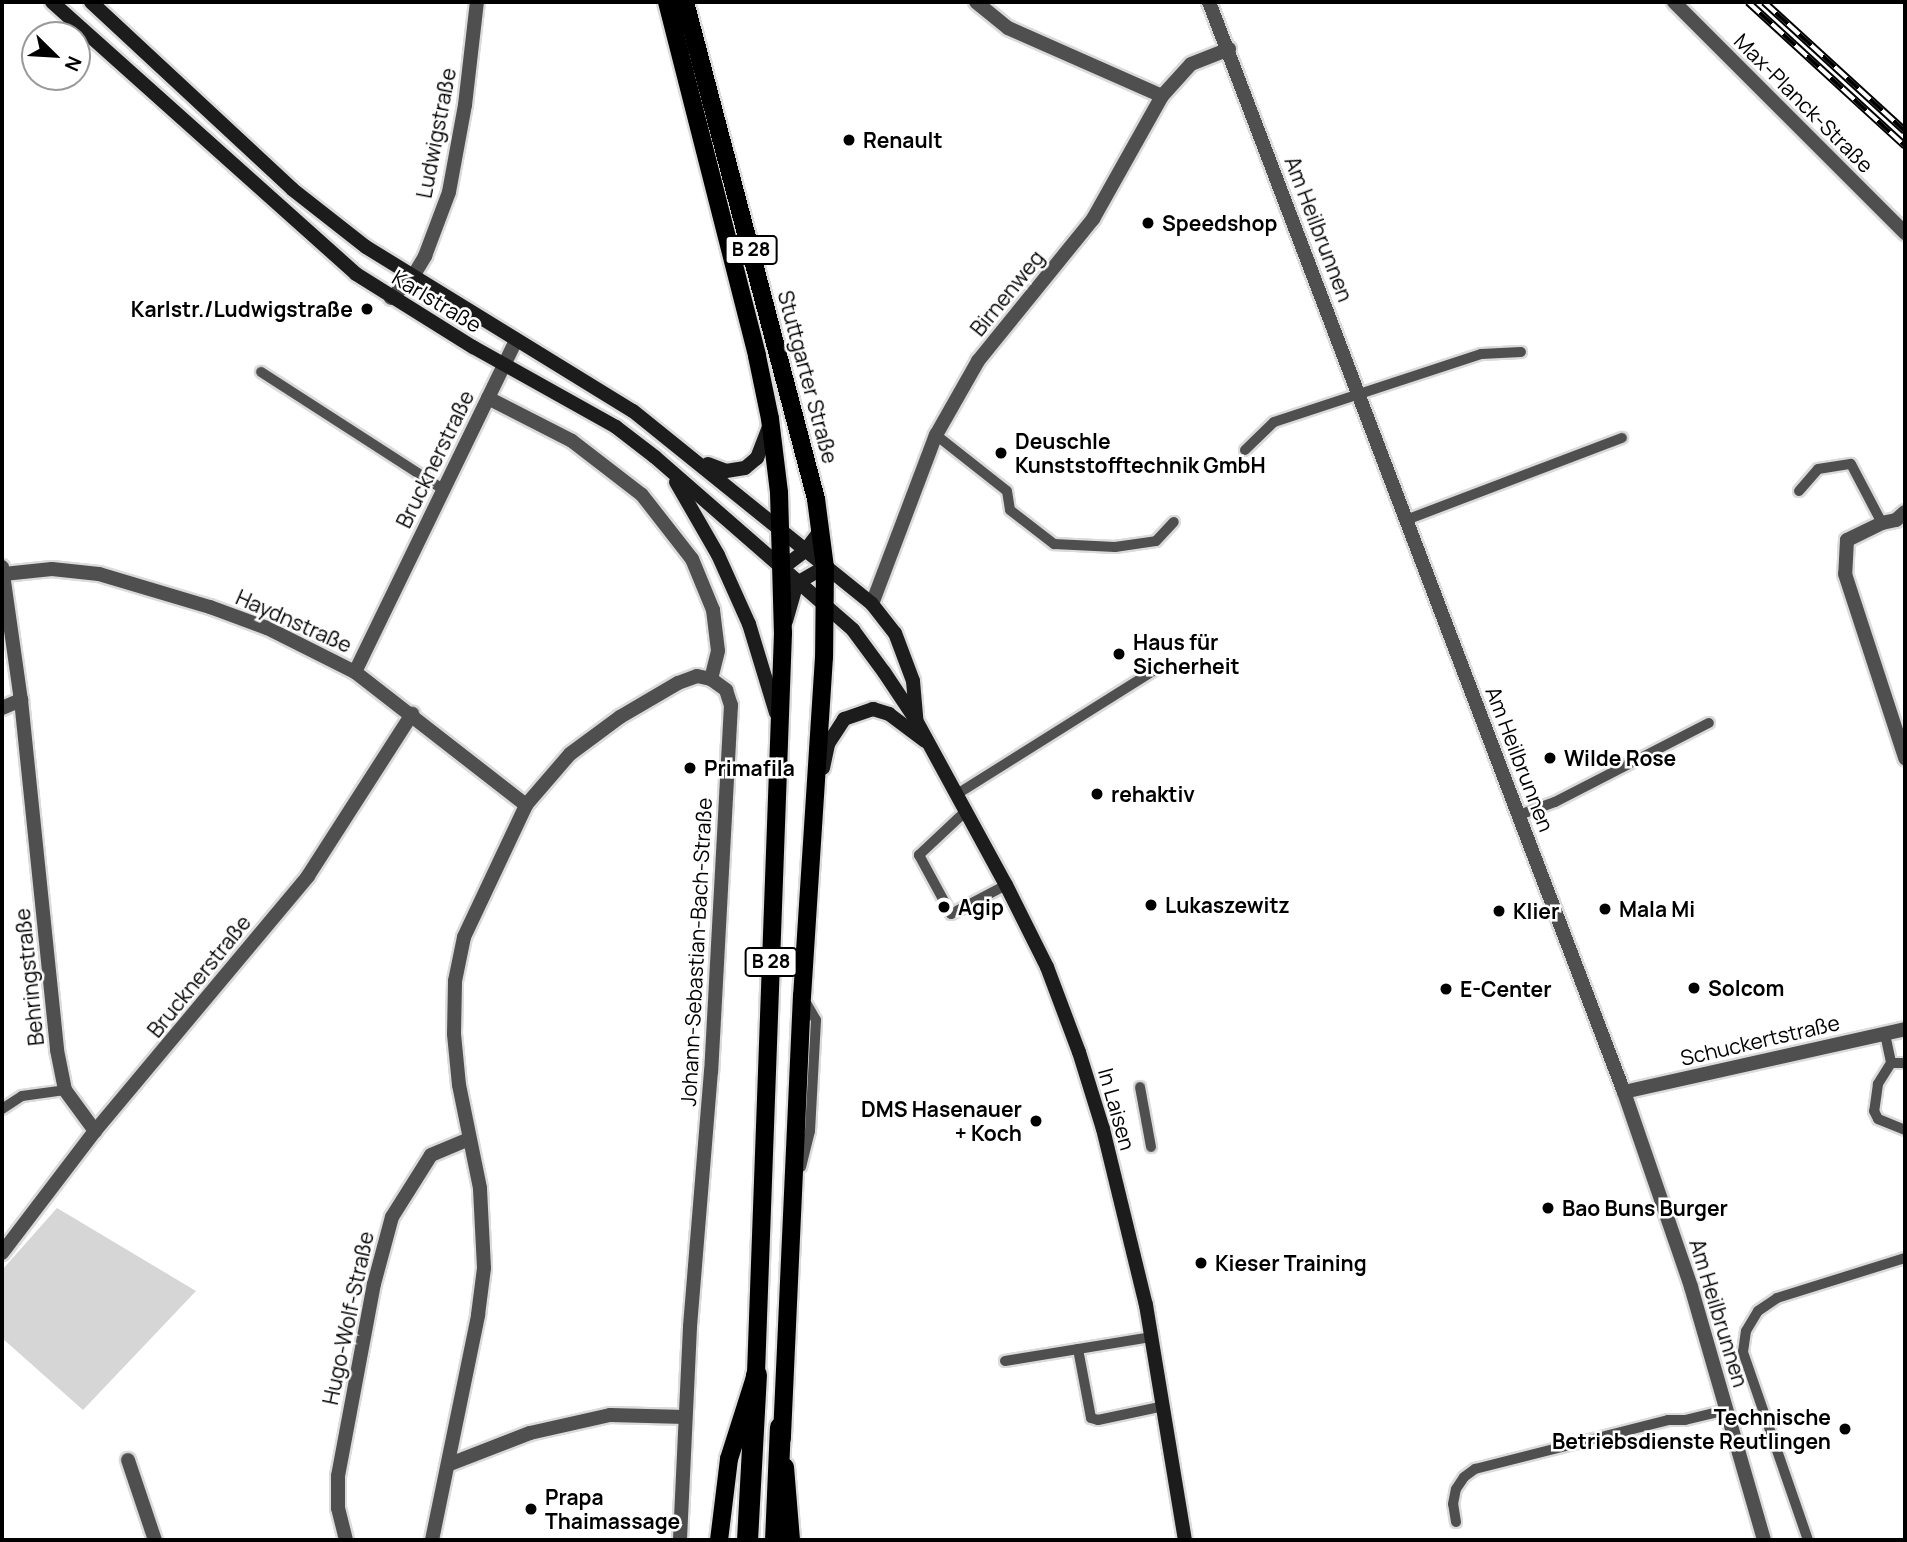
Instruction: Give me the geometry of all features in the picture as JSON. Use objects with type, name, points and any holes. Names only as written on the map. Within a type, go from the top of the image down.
[{"type":"highway","name":"B 28","points":[[747,1540],[755,1374]]},
{"type":"highway","name":"B 28","points":[[775,1540],[780,1427]]},
{"type":"main road","name":"Karlstraße","points":[[52,2],[336,258],[391,298],[616,427],[823,605]]},
{"type":"main road","name":"Karlstraße","points":[[91,2],[292,189],[376,255],[634,411],[825,567]]},
{"type":"main road","name":"Stuttgarter Straße","points":[[667,2],[757,356],[770,419],[779,492],[778,529]]},
{"type":"main road","name":"Stuttgarter Straße","points":[[685,2],[713,118],[773,328],[816,499],[825,567],[823,605]]},
{"type":"main road","points":[[691,455],[726,471],[745,468],[757,458],[770,419]]},
{"type":"main road","points":[[670,471],[718,555],[749,624],[780,726]]},
{"type":"main road","name":"B 28","points":[[755,1374],[783,633],[778,529]]},
{"type":"main road","points":[[781,569],[805,551],[821,530]]},
{"type":"main road","points":[[783,633],[797,583],[825,567]]},
{"type":"main road","name":"In Laisen","points":[[825,567],[872,604],[895,634],[913,681],[916,720]]},
{"type":"main road","name":"B 28","points":[[780,1427],[802,995],[817,794],[824,657],[823,605]]},
{"type":"main road","name":"In Laisen","points":[[823,605],[853,630],[916,720],[967,810],[1047,967],[1079,1052],[1103,1129],[1152,1337],[1185,1540]]},
{"type":"main road","points":[[817,794],[828,744],[844,719],[873,709],[889,714],[927,742]]},
{"type":"main road","points":[[719,1540],[729,1459],[755,1374]]},
{"type":"main road","points":[[780,1427],[792,1540]]},
{"type":"street","name":"Ludwigstraße","points":[[391,298],[412,278],[425,256],[449,192],[465,105],[477,2]]},
{"type":"street","points":[[976,2],[1008,28],[1162,96]]},
{"type":"street","name":"Am Heilbrunnen","points":[[1209,2],[1624,1093],[1691,1287],[1764,1540]]},
{"type":"street","name":"Max-Planck-Straße","points":[[1674,2],[1905,233]]},
{"type":"street","name":"Birnenweg","points":[[872,604],[936,435],[978,361],[1101,207],[1162,96],[1191,64],[1229,50]]},
{"type":"street","name":"Brucknerstraße","points":[[355,672],[516,340]]},
{"type":"street","points":[[432,1540],[450,1464],[478,1315],[484,1268],[480,1188],[469,1139],[457,1059],[456,981],[464,937],[526,806],[570,754],[620,717],[678,683],[697,676],[711,679],[718,651],[713,610],[692,559],[642,495],[572,441],[488,398]]},
{"type":"street","points":[[1905,512],[1896,520],[1882,523],[1847,540],[1845,574],[1905,758]]},
{"type":"street","name":"Haydnstraße","points":[[3,570],[52,569],[99,574],[210,607],[256,624],[355,672],[526,806]]},
{"type":"street","name":"Behringstraße","points":[[3,570],[5,600],[21,700],[57,1050],[65,1090],[95,1131]]},
{"type":"street","name":"Johann-Sebastian-Bach-Straße","points":[[680,1540],[685,1417],[711,1071],[731,705],[726,690],[711,679]]},
{"type":"street","points":[[2,708],[21,700]]},
{"type":"street","name":"Brucknerstraße","points":[[2,1253],[95,1131],[308,876],[412,714]]},
{"type":"street","name":"Schuckertstraße","points":[[1624,1093],[1905,1029]]},
{"type":"street","name":"Hugo-Wolf-Straße","points":[[346,1540],[338,1508],[338,1476],[374,1284],[392,1217],[431,1155],[469,1139]]},
{"type":"street","points":[[450,1464],[530,1433],[610,1415],[685,1417]]},
{"type":"street","points":[[128,1460],[155,1540]]},
{"type":"lane","points":[[1245,450],[1274,422],[1481,354],[1521,352]]},
{"type":"lane","points":[[261,372],[444,490]]},
{"type":"lane","points":[[936,435],[1007,491],[1010,510],[1054,544],[1115,547],[1156,541],[1174,522]]},
{"type":"lane","points":[[1406,520],[1622,438]]},
{"type":"lane","points":[[1799,491],[1818,469],[1851,464],[1882,523]]},
{"type":"lane","points":[[957,794],[1155,670]]},
{"type":"lane","points":[[1518,815],[1555,802],[1709,723]]},
{"type":"lane","points":[[967,810],[919,855],[951,914],[1006,885]]},
{"type":"lane","points":[[1885,1034],[1891,1063],[1878,1084],[1874,1111],[1878,1119],[1905,1130]]},
{"type":"lane","points":[[1891,1063],[1905,1063]]},
{"type":"lane","points":[[1140,1087],[1151,1147]]},
{"type":"lane","points":[[2,1109],[22,1096],[65,1090]]},
{"type":"lane","points":[[1808,1540],[1743,1352],[1746,1331],[1758,1311],[1777,1298],[1905,1258]]},
{"type":"lane","points":[[1005,1361],[1152,1337]]},
{"type":"lane","points":[[1077,1349],[1091,1418],[1098,1420],[1164,1406]]},
{"type":"lane","points":[[1456,1522],[1453,1504],[1456,1489],[1464,1477],[1475,1469],[1668,1420],[1685,1420],[1726,1410]]},
{"type":"shaded area","points":[[57,1208],[196,1291],[83,1410],[2,1338],[2,1270]]},
{"type":"railway","points":[[1748,2],[1905,146]]},
{"type":"railway","points":[[1764,2],[1905,131]]},
{"type":"place","name":"Renault","points":[[849,140]]},
{"type":"place","name":"Speedshop","points":[[1148,223]]},
{"type":"place","name":"Karlstr./Ludwigstraße","points":[[367,309]]},
{"type":"place","name":"Deuschle Kunststofftechnik GmbH","points":[[1001,453]]},
{"type":"place","name":"Haus für Sicherheit","points":[[1119,654]]},
{"type":"place","name":"Wilde Rose","points":[[1550,758]]},
{"type":"place","name":"Primafila","points":[[690,768]]},
{"type":"place","name":"rehaktiv","points":[[1097,794]]},
{"type":"place","name":"Lukaszewitz","points":[[1151,905]]},
{"type":"place","name":"Agip","points":[[944,907]]},
{"type":"place","name":"Mala Mi","points":[[1605,909]]},
{"type":"place","name":"Klier","points":[[1499,911]]},
{"type":"place","name":"Solcom","points":[[1694,988]]},
{"type":"place","name":"E-Center","points":[[1446,989]]},
{"type":"place","name":"DMS Hasenauer + Koch","points":[[1036,1121]]},
{"type":"place","name":"Bao Buns Burger","points":[[1548,1208]]},
{"type":"place","name":"Kieser Training","points":[[1201,1263]]},
{"type":"place","name":"Technische Betriebsdienste Reutlingen","points":[[1845,1429]]},
{"type":"place","name":"Prapa Thaimassage","points":[[531,1509]]}]
